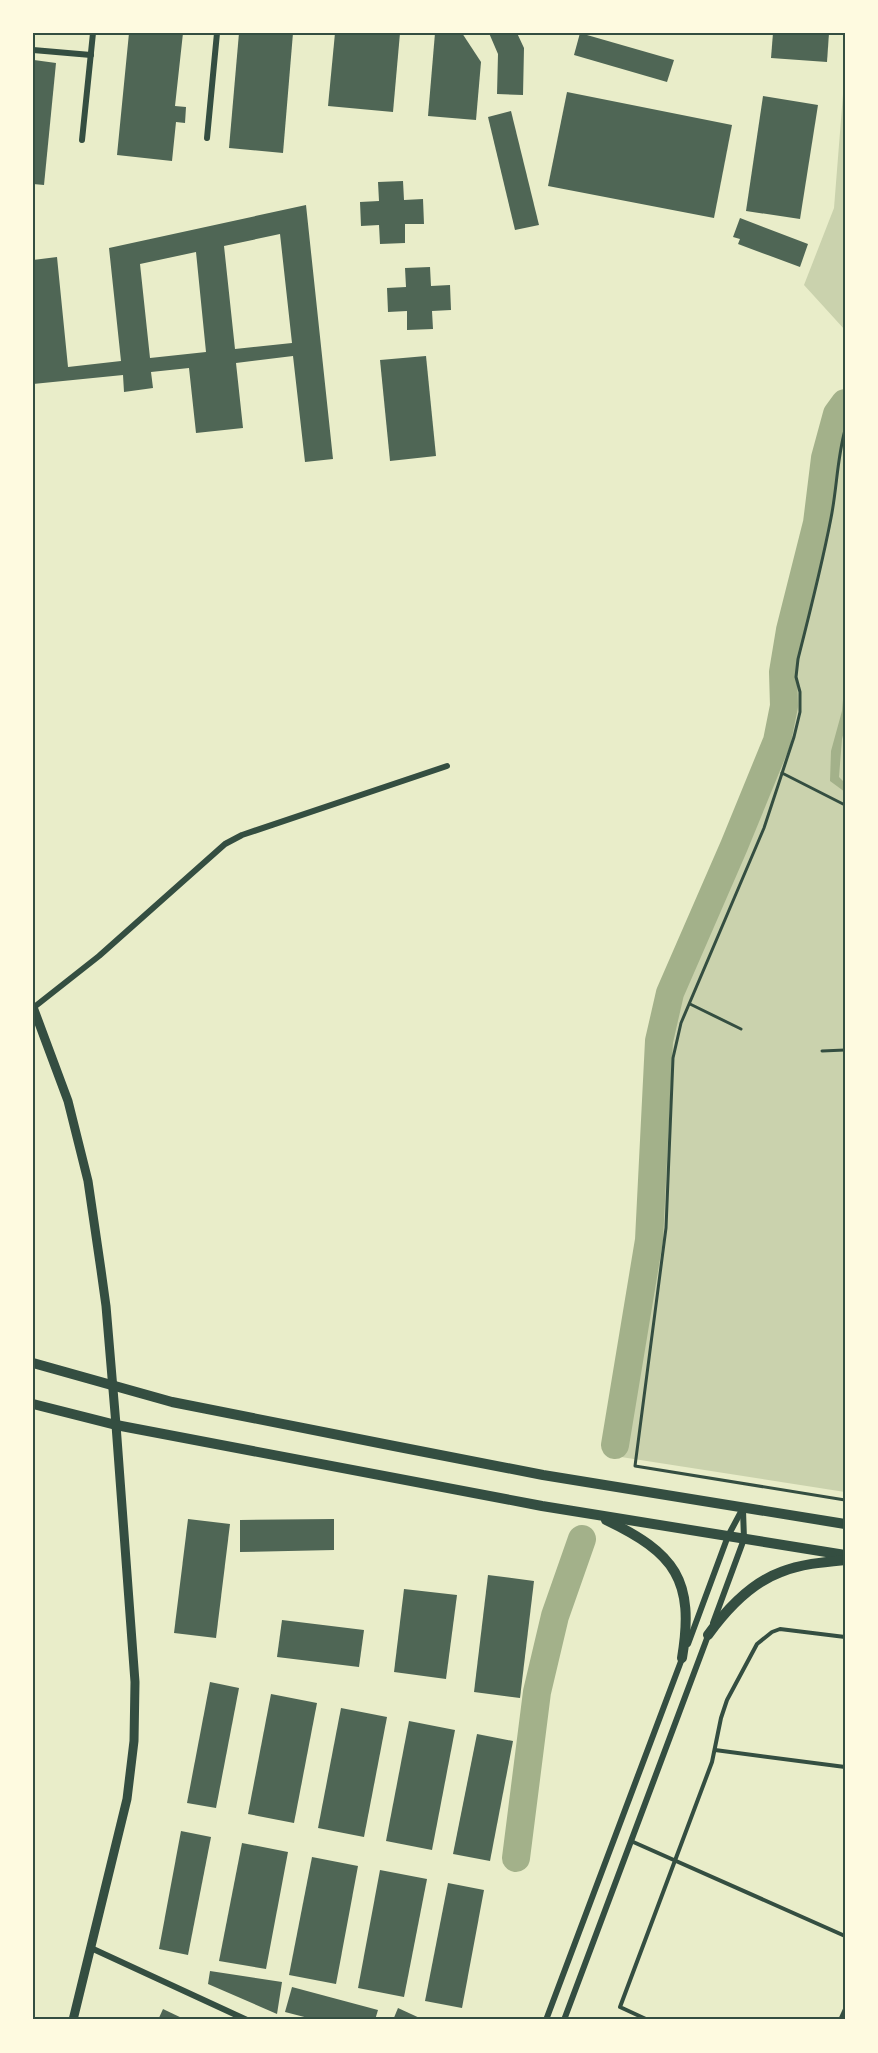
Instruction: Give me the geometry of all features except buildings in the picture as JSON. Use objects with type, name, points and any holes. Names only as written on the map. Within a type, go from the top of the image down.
[{"type":"main road","points":[[33,1363],[172,1402],[520,1471],[845,1524]]},
{"type":"main road","points":[[33,1404],[116,1425],[392,1478],[589,1514],[845,1555]]},
{"type":"main road","points":[[589,1514],[635,1535],[670,1562],[682,1590],[685,1607],[685,1640],[682,1658]]},
{"type":"main road","points":[[708,1635],[728,1610],[766,1579],[797,1568],[845,1560]]},
{"type":"street","points":[[82,140],[93,33]]},
{"type":"street","points":[[207,138],[217,33]]},
{"type":"street","points":[[33,50],[91,55]]},
{"type":"street","points":[[73,2020],[127,1799],[134,1741],[135,1682],[106,1306],[88,1181],[68,1101],[33,1007],[106,949],[225,844],[242,835],[447,766]]},
{"type":"street","points":[[546,2020],[728,1536],[743,1508]]},
{"type":"street","points":[[564,2020],[744,1539],[743,1508]]},
{"type":"street","points":[[91,1948],[247,2020]]},
{"type":"lane","points":[[648,2020],[620,2007],[716,1750],[721,1718],[727,1700],[757,1644],[764,1637],[780,1629],[788,1629],[845,1637]]},
{"type":"lane","points":[[716,1750],[845,1767]]},
{"type":"lane","points":[[631,1841],[845,1936]]},
{"type":"lane","points":[[840,2020],[845,2009]]},
{"type":"path","points":[[845,430],[839,452],[836,492],[828,535],[798,659],[796,677],[800,692],[800,712],[764,828],[681,1023],[673,1058],[666,1228],[635,1466],[845,1500]]},
{"type":"path","points":[[782,773],[845,805]]},
{"type":"path","points":[[690,1004],[741,1029]]},
{"type":"path","points":[[822,1051],[845,1050]]},
{"type":"shaded area","points":[[845,69],[845,330],[804,285],[834,208]]},
{"type":"shaded area","points":[[845,412],[845,1492],[621,1457],[655,1240],[666,1040],[676,992],[742,848],[786,732],[792,698],[789,666],[798,617],[823,522],[829,487],[830,458]]},
{"type":"shaded area","points":[[845,676],[845,728],[839,777],[845,783],[845,792],[830,781],[831,751],[842,711]]},
{"type":"waterway","points":[[615,1445],[649,1240],[659,1041],[670,993],[777,741],[784,706],[783,672],[790,630],[817,523],[825,458],[837,414],[845,403]]},
{"type":"waterway","points":[[516,1858],[537,1692],[555,1616],[582,1539]]}]
